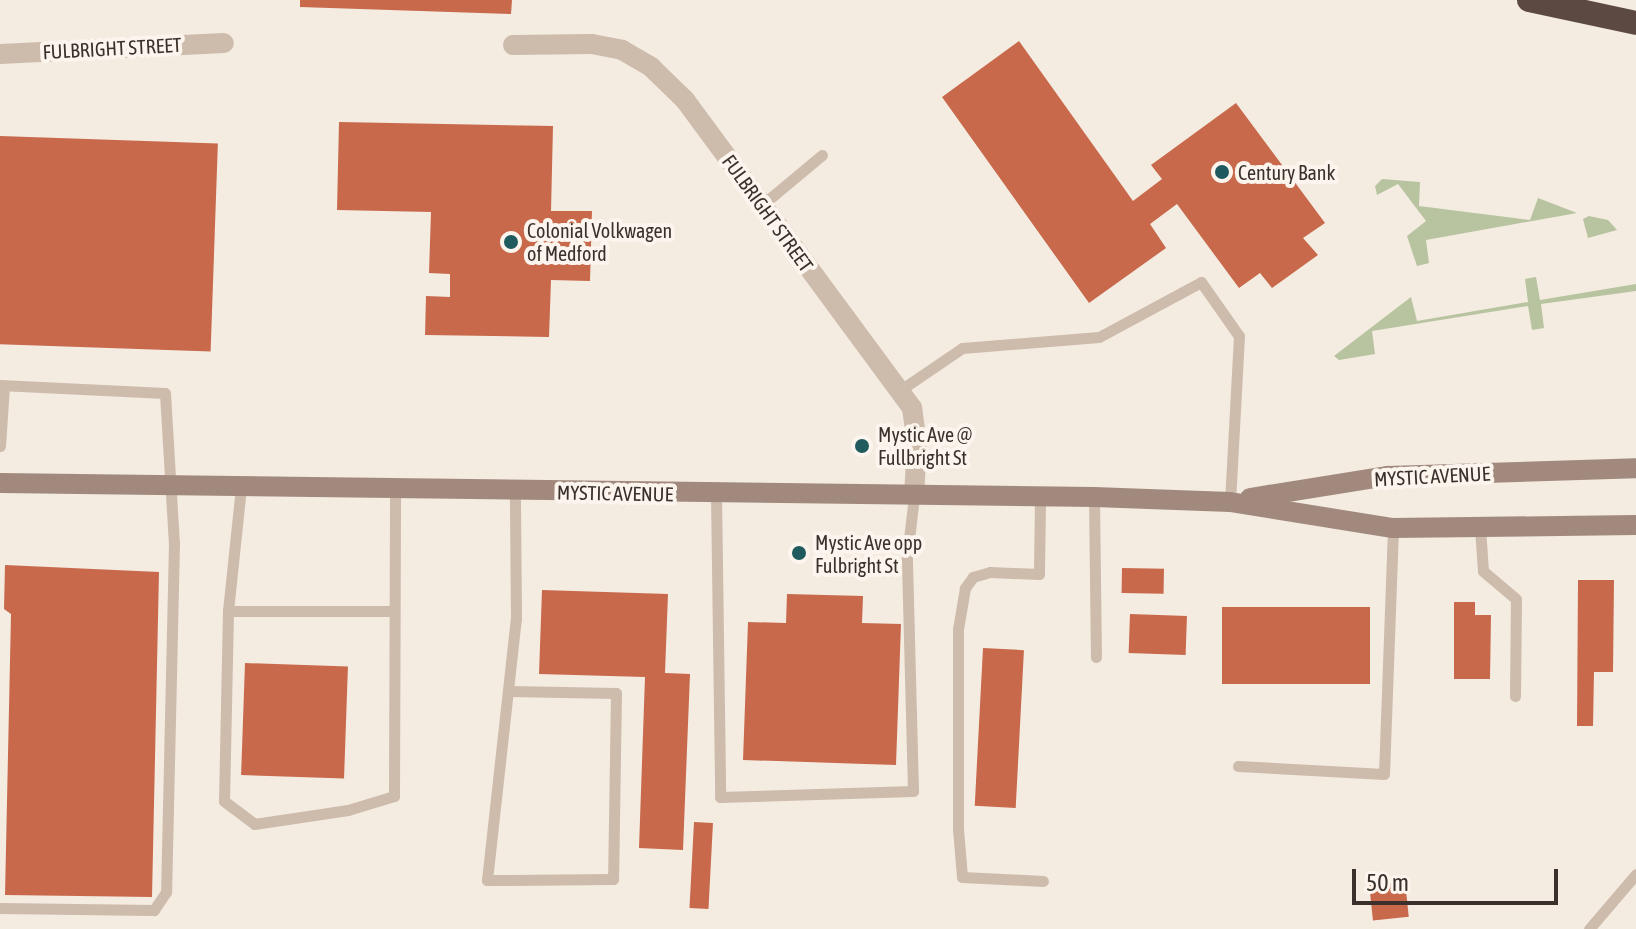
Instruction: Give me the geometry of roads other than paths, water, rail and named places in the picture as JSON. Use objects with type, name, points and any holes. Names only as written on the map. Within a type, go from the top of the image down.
[{"type":"highway","points":[[1529,0],[1636,23]]},
{"type":"main road","name":"MYSTIC AVENUE","points":[[1230,502],[1388,476],[1636,468]]},
{"type":"main road","name":"MYSTIC AVENUE","points":[[0,483],[1040,500],[1094,497],[1230,502],[1393,528],[1636,525]]},
{"type":"street","name":"FULBRIGHT STREET","points":[[0,54],[224,43]]},
{"type":"street","name":"FULBRIGHT STREET","points":[[513,45],[611,47],[651,67],[685,100],[912,408],[917,444],[914,496]]},
{"type":"lane","points":[[762,205],[822,155]]},
{"type":"lane","points":[[899,391],[962,348],[1099,337],[1201,282],[1239,336],[1230,502]]},
{"type":"lane","points":[[0,446],[2,385],[165,393],[172,488],[173,574],[166,892],[154,910],[0,908]]},
{"type":"lane","points":[[241,487],[228,611],[224,801],[254,824],[348,810],[394,796],[392,611],[395,489]]},
{"type":"lane","points":[[509,691],[616,693],[613,879],[487,880],[516,619],[515,492]]},
{"type":"lane","points":[[716,494],[720,797],[913,791],[907,556],[914,496]]},
{"type":"lane","points":[[1094,497],[1096,657]]},
{"type":"lane","points":[[1040,500],[1039,574],[990,572],[973,577],[965,588],[958,629],[958,829],[962,877],[1043,881]]},
{"type":"lane","points":[[1238,766],[1384,774],[1393,528]]},
{"type":"lane","points":[[1480,528],[1483,571],[1516,599],[1515,696]]},
{"type":"lane","points":[[228,611],[392,611]]},
{"type":"lane","points":[[1589,929],[1636,874]]},
{"type":"place","name":"Century Bank","points":[[1222,172]]},
{"type":"place","name":"Colonial Volkwagen of Medford","points":[[511,242]]},
{"type":"place","name":"Mystic Ave @ Fullbright St","points":[[862,446]]},
{"type":"place","name":"Mystic Ave opp Fulbright St","points":[[799,553]]}]
